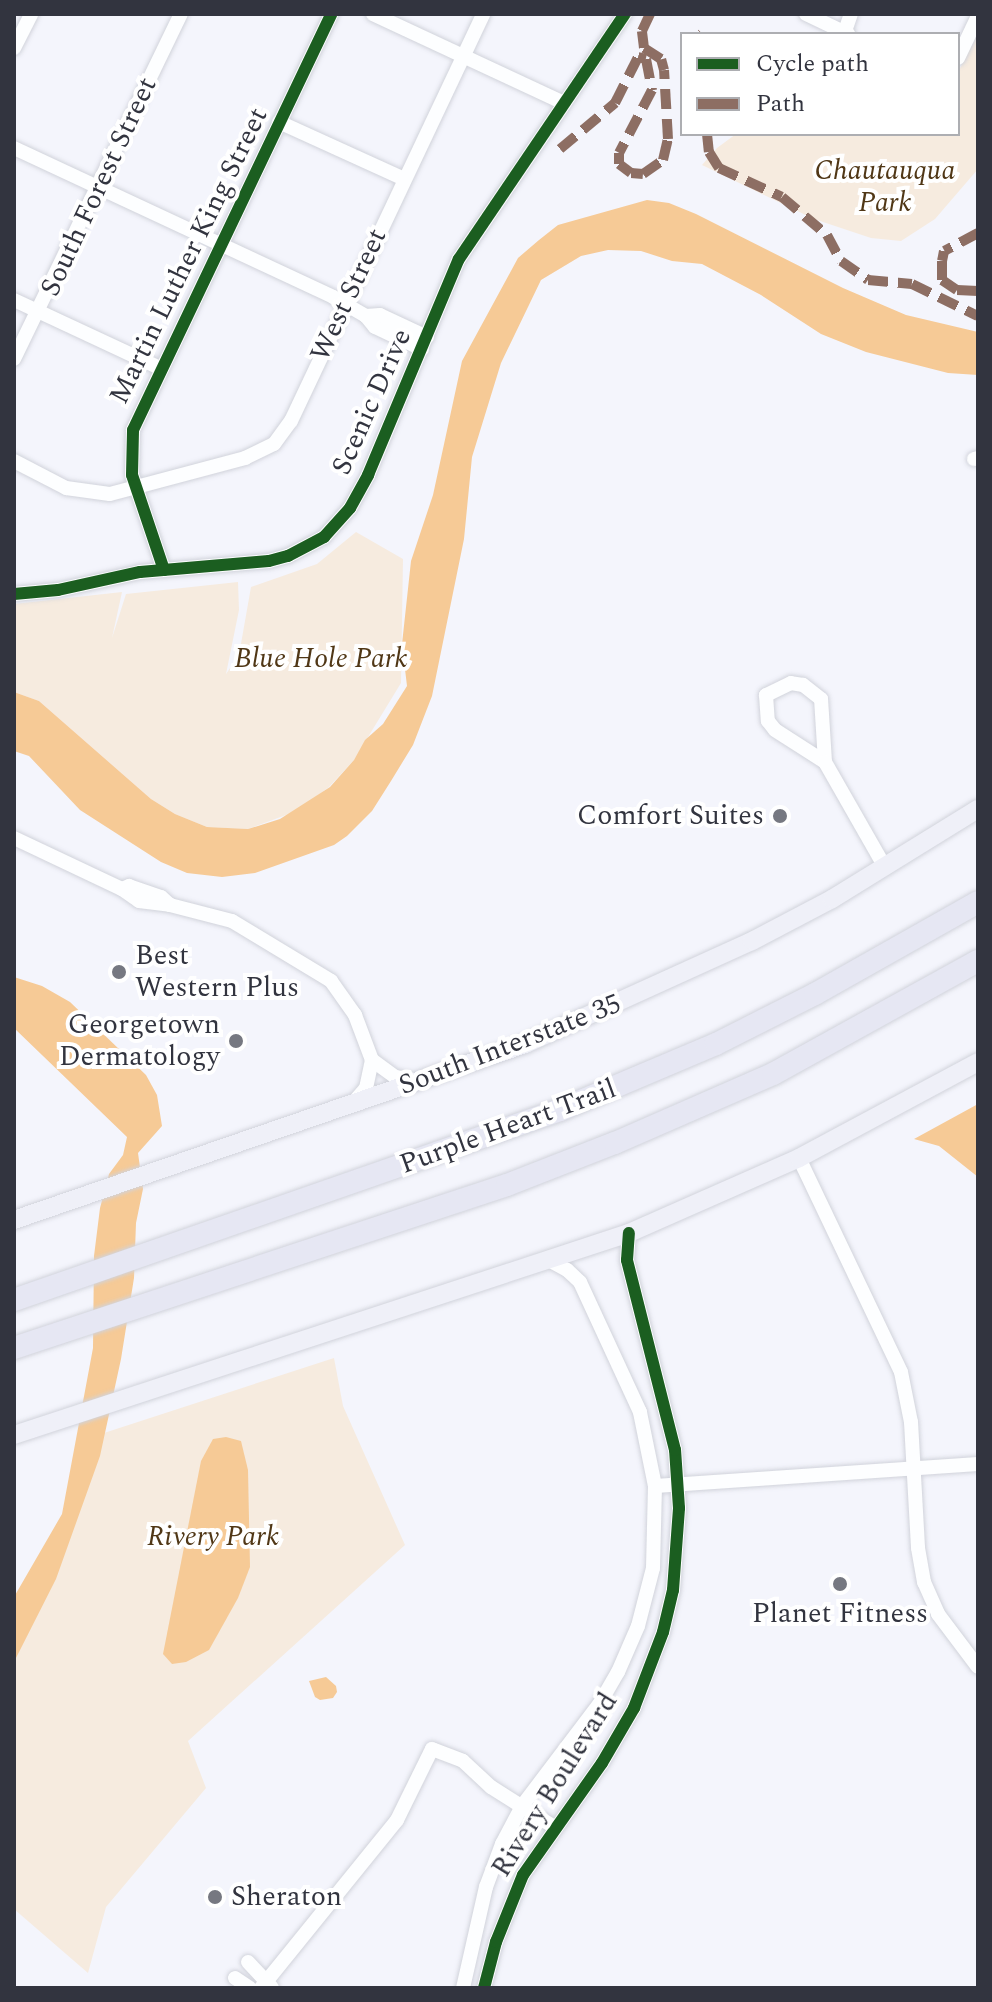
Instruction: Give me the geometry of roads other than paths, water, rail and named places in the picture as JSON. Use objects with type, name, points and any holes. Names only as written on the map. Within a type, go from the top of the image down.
[{"type":"highway","name":"Purple Heart Trail","points":[[14,1300],[560,1110],[659,1070],[815,994],[978,902]]},
{"type":"highway","name":"Purple Heart Trail","points":[[14,1348],[507,1185],[705,1105],[844,1037],[978,961]]},
{"type":"main road","name":"South Interstate 35","points":[[14,1220],[525,1044],[704,966],[885,867],[978,809]]},
{"type":"main road","points":[[14,1435],[629,1233],[799,1158],[978,1062]]},
{"type":"street","points":[[14,48],[31,14]]},
{"type":"street","name":"South Forest Street","points":[[14,359],[40,312],[181,14]]},
{"type":"street","name":"Martin Luther King Street","points":[[164,570],[130,456],[133,430],[331,14]]},
{"type":"street","points":[[373,14],[564,103]]},
{"type":"street","name":"West Street","points":[[14,461],[81,492],[110,494],[245,458],[274,444],[291,421],[483,14]]},
{"type":"street","name":"Scenic Drive","points":[[14,594],[164,570],[269,561],[288,556],[324,537],[350,508],[359,492],[459,259],[625,14]]},
{"type":"street","points":[[806,14],[842,32]]},
{"type":"street","points":[[960,54],[978,16]]},
{"type":"street","points":[[279,122],[404,179]]},
{"type":"street","points":[[14,148],[366,316],[380,315],[425,343]]},
{"type":"street","points":[[14,300],[162,369]]},
{"type":"street","points":[[825,762],[775,730],[768,721],[766,695],[791,683],[803,685],[821,699],[825,762],[885,867]]},
{"type":"street","points":[[14,838],[122,889],[139,901],[170,905],[232,921],[313,967],[346,999],[372,1060],[395,1077],[423,1079]]},
{"type":"street","points":[[351,1105],[366,1088],[372,1060]]},
{"type":"street","points":[[799,1158],[901,1372],[909,1409],[918,1548],[924,1582],[938,1614],[978,1667]]},
{"type":"street","name":"Rivery Boulevard","points":[[484,1988],[508,1906],[523,1875],[621,1734],[652,1665],[673,1590],[678,1551],[678,1484],[669,1419],[627,1260],[629,1233]]},
{"type":"street","name":"Rivery Boulevard","points":[[463,1988],[486,1887],[502,1844],[522,1806],[600,1703],[626,1655],[643,1610],[653,1568],[655,1486],[640,1412],[580,1282],[551,1261]]},
{"type":"street","points":[[655,1486],[978,1464]]},
{"type":"street","points":[[626,1655],[652,1665]]},
{"type":"street","points":[[248,1962],[268,1987],[404,1826],[424,1788],[432,1749],[463,1761],[491,1787],[554,1827]]},
{"type":"street","points":[[235,1978],[250,1988]]},
{"type":"place","name":"Comfort Suites","points":[[780,816]]},
{"type":"place","name":"Best Western Plus","points":[[119,972]]},
{"type":"place","name":"Georgetown Dermatology","points":[[236,1041]]},
{"type":"place","name":"Planet Fitness","points":[[840,1584]]},
{"type":"place","name":"Sheraton","points":[[215,1897]]},
{"type":"park label","name":"Chautauqua Park","points":[[885,187]]},
{"type":"park label","name":"Blue Hole Park","points":[[321,659]]},
{"type":"park label","name":"Rivery Park","points":[[213,1537]]}]
